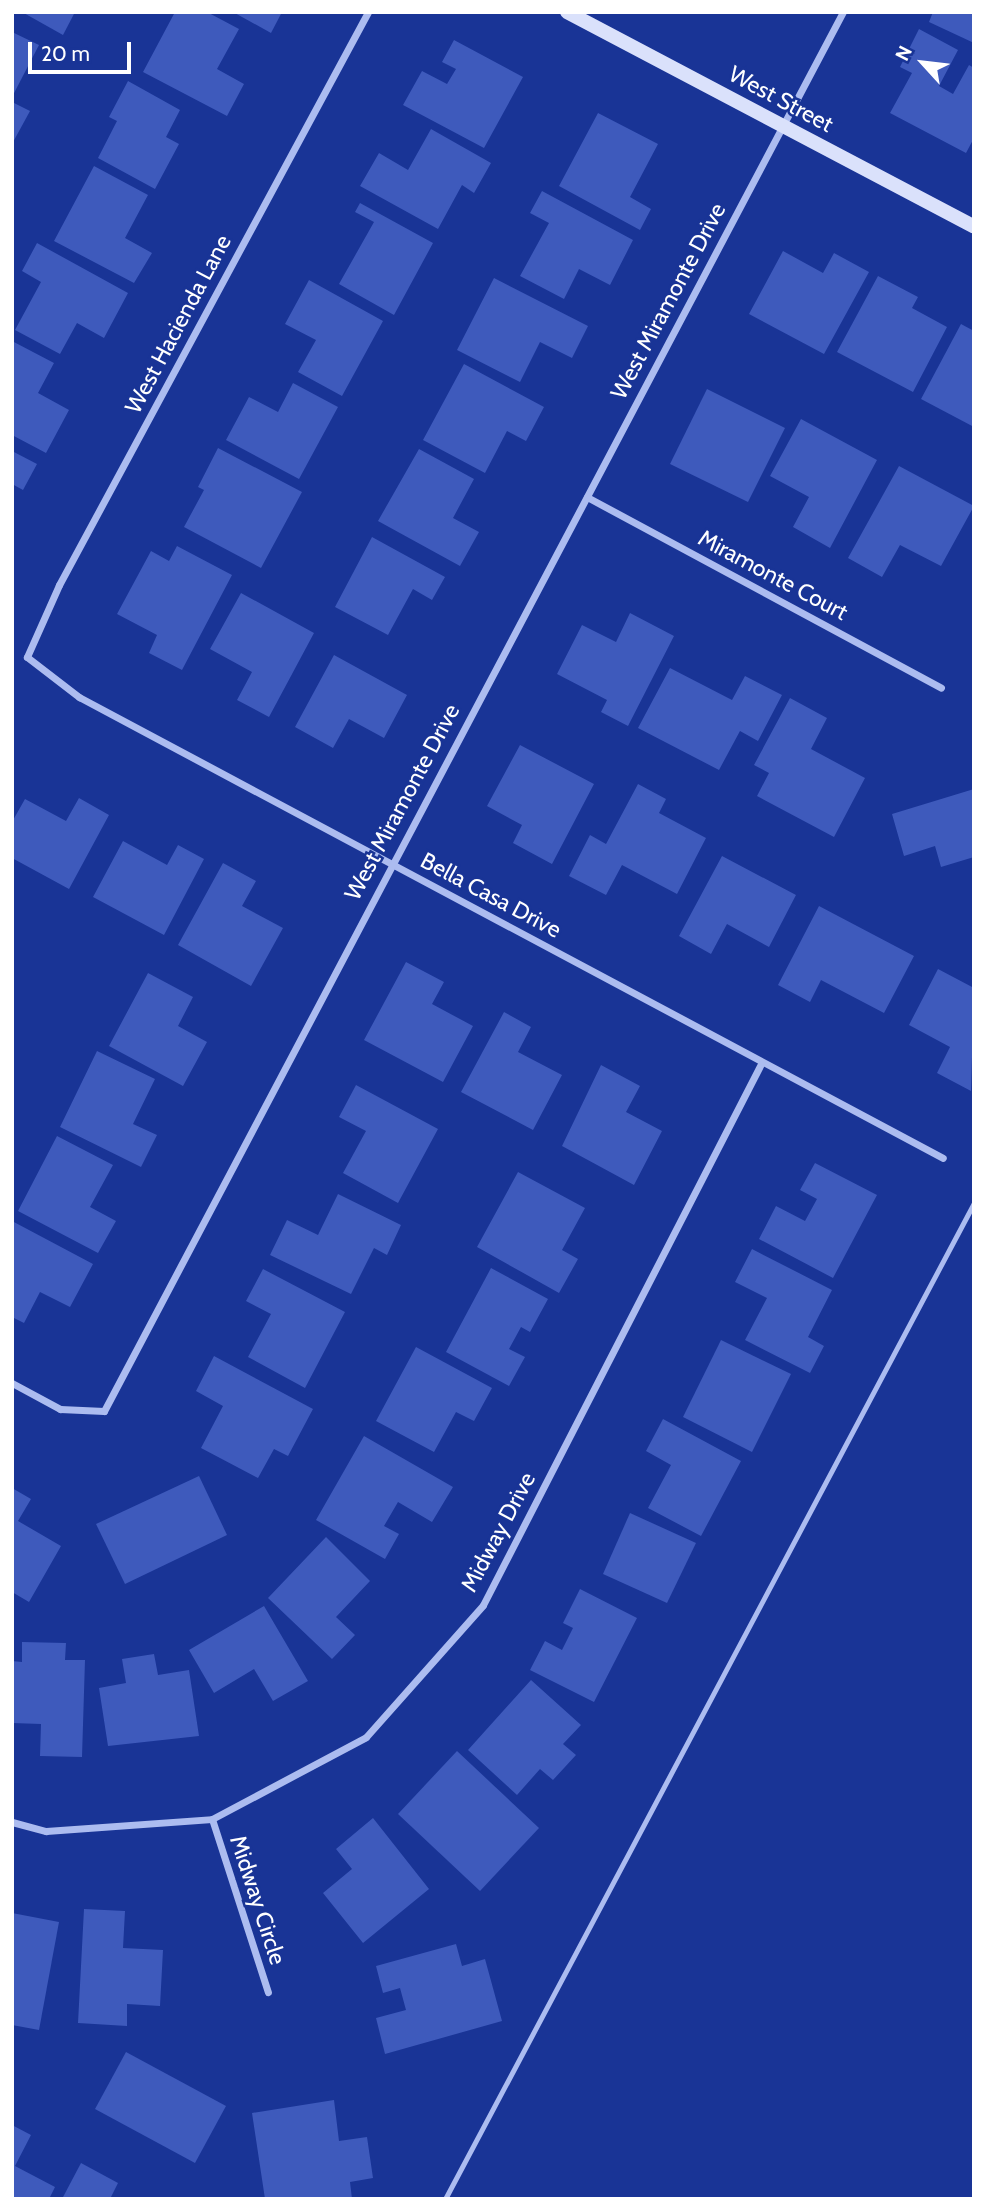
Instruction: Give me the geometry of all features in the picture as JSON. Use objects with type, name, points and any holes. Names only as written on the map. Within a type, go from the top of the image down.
[{"type":"street","name":"West Hacienda Lane","points":[[27,657],[59,585],[368,12]]},
{"type":"street","name":"West Street","points":[[568,12],[974,227]]},
{"type":"street","name":"West Miramonte Drive","points":[[12,1383],[60,1409],[103,1411],[843,12]]},
{"type":"street","name":"Miramonte Court","points":[[587,497],[941,688]]},
{"type":"street","name":"Bella Casa Drive","points":[[27,657],[79,696],[943,1158]]},
{"type":"street","name":"Midway Drive","points":[[12,1822],[47,1830],[212,1819],[366,1737],[483,1605],[762,1062]]},
{"type":"street","name":"Midway Circle","points":[[212,1819],[268,1992]]},
{"type":"lane","points":[[445,2199],[974,1203]]},
{"type":"building","points":[[22,12],[75,12],[63,35]]},
{"type":"building","points":[[175,12],[207,12],[239,29],[217,69],[244,84],[227,116],[143,72]]},
{"type":"building","points":[[233,12],[282,12],[271,33]]},
{"type":"building","points":[[933,12],[974,12],[974,43],[929,22]]},
{"type":"building","points":[[919,29],[958,50],[939,86],[953,94],[969,65],[974,68],[974,138],[966,153],[890,113],[912,73],[900,67]]},
{"type":"building","points":[[12,32],[39,45],[12,97]]},
{"type":"building","points":[[454,40],[523,77],[484,148],[403,105],[422,71],[447,84],[456,69],[442,62]]},
{"type":"building","points":[[128,81],[180,110],[166,137],[179,144],[155,189],[98,158],[117,121],[109,117]]},
{"type":"building","points":[[12,102],[30,111],[12,144]]},
{"type":"building","points":[[598,113],[658,144],[630,197],[651,209],[640,230],[559,186]]},
{"type":"building","points":[[431,129],[491,163],[474,193],[462,185],[438,229],[360,186],[379,153],[408,170]]},
{"type":"building","points":[[94,166],[148,195],[125,238],[152,253],[134,283],[54,241]]},
{"type":"building","points":[[542,191],[633,240],[610,285],[579,269],[564,299],[520,276],[549,223],[530,213]]},
{"type":"building","points":[[360,203],[433,243],[394,315],[339,284],[374,222],[355,212]]},
{"type":"building","points":[[37,243],[128,293],[104,338],[77,323],[60,354],[15,330],[41,282],[22,271]]},
{"type":"building","points":[[783,251],[823,273],[834,253],[869,272],[824,354],[749,314]]},
{"type":"building","points":[[878,276],[918,297],[912,308],[947,327],[913,392],[837,352]]},
{"type":"building","points":[[494,278],[588,326],[572,358],[540,342],[520,382],[457,350]]},
{"type":"building","points":[[309,280],[383,321],[342,396],[298,372],[316,340],[285,324]]},
{"type":"building","points":[[961,324],[974,331],[974,427],[921,399]]},
{"type":"building","points":[[12,341],[54,363],[38,393],[69,410],[46,453],[12,435]]},
{"type":"building","points":[[464,364],[544,407],[526,441],[507,431],[485,473],[423,440]]},
{"type":"building","points":[[293,383],[338,407],[299,479],[226,440],[249,397],[278,412]]},
{"type":"building","points":[[707,389],[785,428],[748,502],[670,464]]},
{"type":"building","points":[[801,419],[877,460],[830,548],[793,527],[809,497],[770,476]]},
{"type":"building","points":[[218,448],[302,492],[261,568],[184,527],[204,490],[198,487]]},
{"type":"building","points":[[419,449],[474,479],[453,518],[479,532],[460,566],[378,521]]},
{"type":"building","points":[[12,451],[37,464],[23,490],[12,484]]},
{"type":"building","points":[[899,466],[974,506],[941,566],[900,545],[882,577],[848,558]]},
{"type":"building","points":[[372,537],[445,577],[432,600],[413,589],[388,635],[335,607]]},
{"type":"building","points":[[177,546],[232,575],[182,670],[149,653],[157,635],[117,614],[151,551],[169,561]]},
{"type":"building","points":[[241,593],[314,633],[269,717],[237,700],[252,672],[210,649]]},
{"type":"building","points":[[630,613],[674,636],[628,726],[601,712],[607,700],[557,674],[582,625],[616,642]]},
{"type":"building","points":[[334,655],[407,695],[384,738],[349,719],[333,748],[295,727]]},
{"type":"building","points":[[670,668],[732,700],[745,676],[782,695],[758,741],[740,731],[719,770],[638,728]]},
{"type":"building","points":[[790,698],[827,718],[811,749],[865,778],[834,837],[757,796],[769,773],[754,765]]},
{"type":"building","points":[[520,745],[594,784],[552,864],[513,843],[522,825],[487,806]]},
{"type":"building","points":[[638,784],[666,799],[659,813],[706,838],[677,894],[622,865],[606,895],[569,876],[590,835],[606,844]]},
{"type":"building","points":[[974,789],[974,857],[941,867],[935,846],[904,856],[892,814]]},
{"type":"building","points":[[79,798],[109,815],[69,889],[12,858],[12,822],[25,799],[66,821]]},
{"type":"building","points":[[123,841],[167,865],[178,845],[204,859],[164,935],[93,897]]},
{"type":"building","points":[[722,856],[796,895],[769,947],[727,924],[711,954],[679,936]]},
{"type":"building","points":[[223,863],[256,881],[242,906],[283,928],[251,986],[178,945]]},
{"type":"building","points":[[819,906],[914,956],[884,1013],[821,980],[810,1002],[778,985]]},
{"type":"building","points":[[406,962],[444,982],[432,1004],[473,1026],[443,1082],[364,1040]]},
{"type":"building","points":[[938,969],[974,988],[971,1091],[937,1073],[950,1047],[909,1025]]},
{"type":"building","points":[[148,973],[193,997],[178,1026],[207,1042],[183,1086],[109,1046]]},
{"type":"building","points":[[504,1012],[531,1027],[518,1052],[562,1075],[533,1130],[461,1092]]},
{"type":"building","points":[[97,1051],[155,1079],[133,1124],[157,1135],[141,1167],[60,1127]]},
{"type":"building","points":[[601,1065],[640,1086],[626,1112],[662,1131],[634,1185],[562,1146]]},
{"type":"building","points":[[356,1085],[438,1129],[398,1203],[343,1173],[366,1131],[339,1117]]},
{"type":"building","points":[[57,1136],[113,1165],[90,1207],[116,1221],[98,1253],[18,1211]]},
{"type":"building","points":[[815,1163],[877,1195],[833,1278],[759,1239],[776,1206],[805,1221],[817,1199],[800,1190]]},
{"type":"building","points":[[518,1172],[585,1208],[562,1250],[578,1259],[559,1293],[477,1247]]},
{"type":"building","points":[[338,1194],[401,1225],[387,1255],[374,1248],[351,1294],[270,1255],[287,1220],[318,1235]]},
{"type":"building","points":[[12,1221],[93,1264],[70,1307],[40,1292],[24,1323],[12,1317]]},
{"type":"building","points":[[752,1249],[832,1290],[808,1337],[824,1346],[810,1373],[745,1340],[767,1298],[735,1282]]},
{"type":"building","points":[[491,1268],[548,1299],[530,1332],[521,1327],[509,1349],[525,1357],[509,1386],[446,1352]]},
{"type":"building","points":[[263,1269],[345,1312],[305,1388],[248,1357],[271,1314],[246,1301]]},
{"type":"building","points":[[721,1340],[791,1374],[752,1452],[683,1417]]},
{"type":"building","points":[[416,1347],[492,1388],[474,1421],[456,1412],[434,1452],[376,1421]]},
{"type":"building","points":[[214,1356],[313,1409],[288,1456],[274,1449],[258,1478],[201,1448],[223,1406],[196,1391]]},
{"type":"building","points":[[663,1419],[741,1461],[701,1536],[648,1508],[671,1465],[646,1451]]},
{"type":"building","points":[[364,1436],[453,1487],[432,1522],[398,1502],[384,1526],[399,1534],[385,1559],[316,1520]]},
{"type":"building","points":[[199,1476],[227,1535],[125,1584],[96,1524]]},
{"type":"building","points":[[12,1488],[31,1499],[18,1521],[61,1546],[29,1602],[12,1592]]},
{"type":"building","points":[[630,1513],[696,1543],[667,1603],[603,1574]]},
{"type":"building","points":[[326,1537],[370,1581],[336,1617],[355,1635],[332,1659],[268,1598]]},
{"type":"building","points":[[580,1589],[637,1618],[594,1702],[530,1670],[545,1641],[562,1650],[573,1628],[563,1623]]},
{"type":"building","points":[[264,1606],[308,1681],[273,1701],[254,1669],[214,1693],[189,1650]]},
{"type":"building","points":[[22,1642],[66,1643],[65,1660],[85,1660],[82,1757],[40,1756],[41,1724],[12,1723],[12,1661],[22,1662]]},
{"type":"building","points":[[154,1654],[158,1675],[189,1670],[199,1736],[108,1746],[99,1688],[126,1683],[122,1659]]},
{"type":"building","points":[[531,1680],[581,1725],[563,1744],[576,1755],[553,1780],[540,1769],[517,1795],[468,1750]]},
{"type":"building","points":[[457,1751],[539,1828],[480,1891],[398,1814]]},
{"type":"building","points":[[373,1818],[429,1889],[363,1943],[323,1893],[352,1869],[336,1849]]},
{"type":"building","points":[[84,1909],[125,1911],[123,1948],[163,1950],[160,2006],[127,2004],[127,2026],[78,2023]]},
{"type":"building","points":[[12,1913],[59,1922],[39,2030],[12,2025]]},
{"type":"building","points":[[456,1944],[462,1966],[485,1959],[502,2021],[385,2054],[376,2018],[406,2010],[400,1988],[383,1993],[376,1966]]},
{"type":"building","points":[[126,2052],[226,2106],[195,2163],[95,2109]]},
{"type":"building","points":[[334,2100],[339,2141],[367,2137],[373,2178],[350,2182],[352,2199],[265,2199],[252,2113]]},
{"type":"building","points":[[12,2125],[31,2135],[15,2166],[55,2187],[49,2199],[12,2199]]},
{"type":"building","points":[[81,2163],[118,2183],[110,2199],[62,2199]]}]
